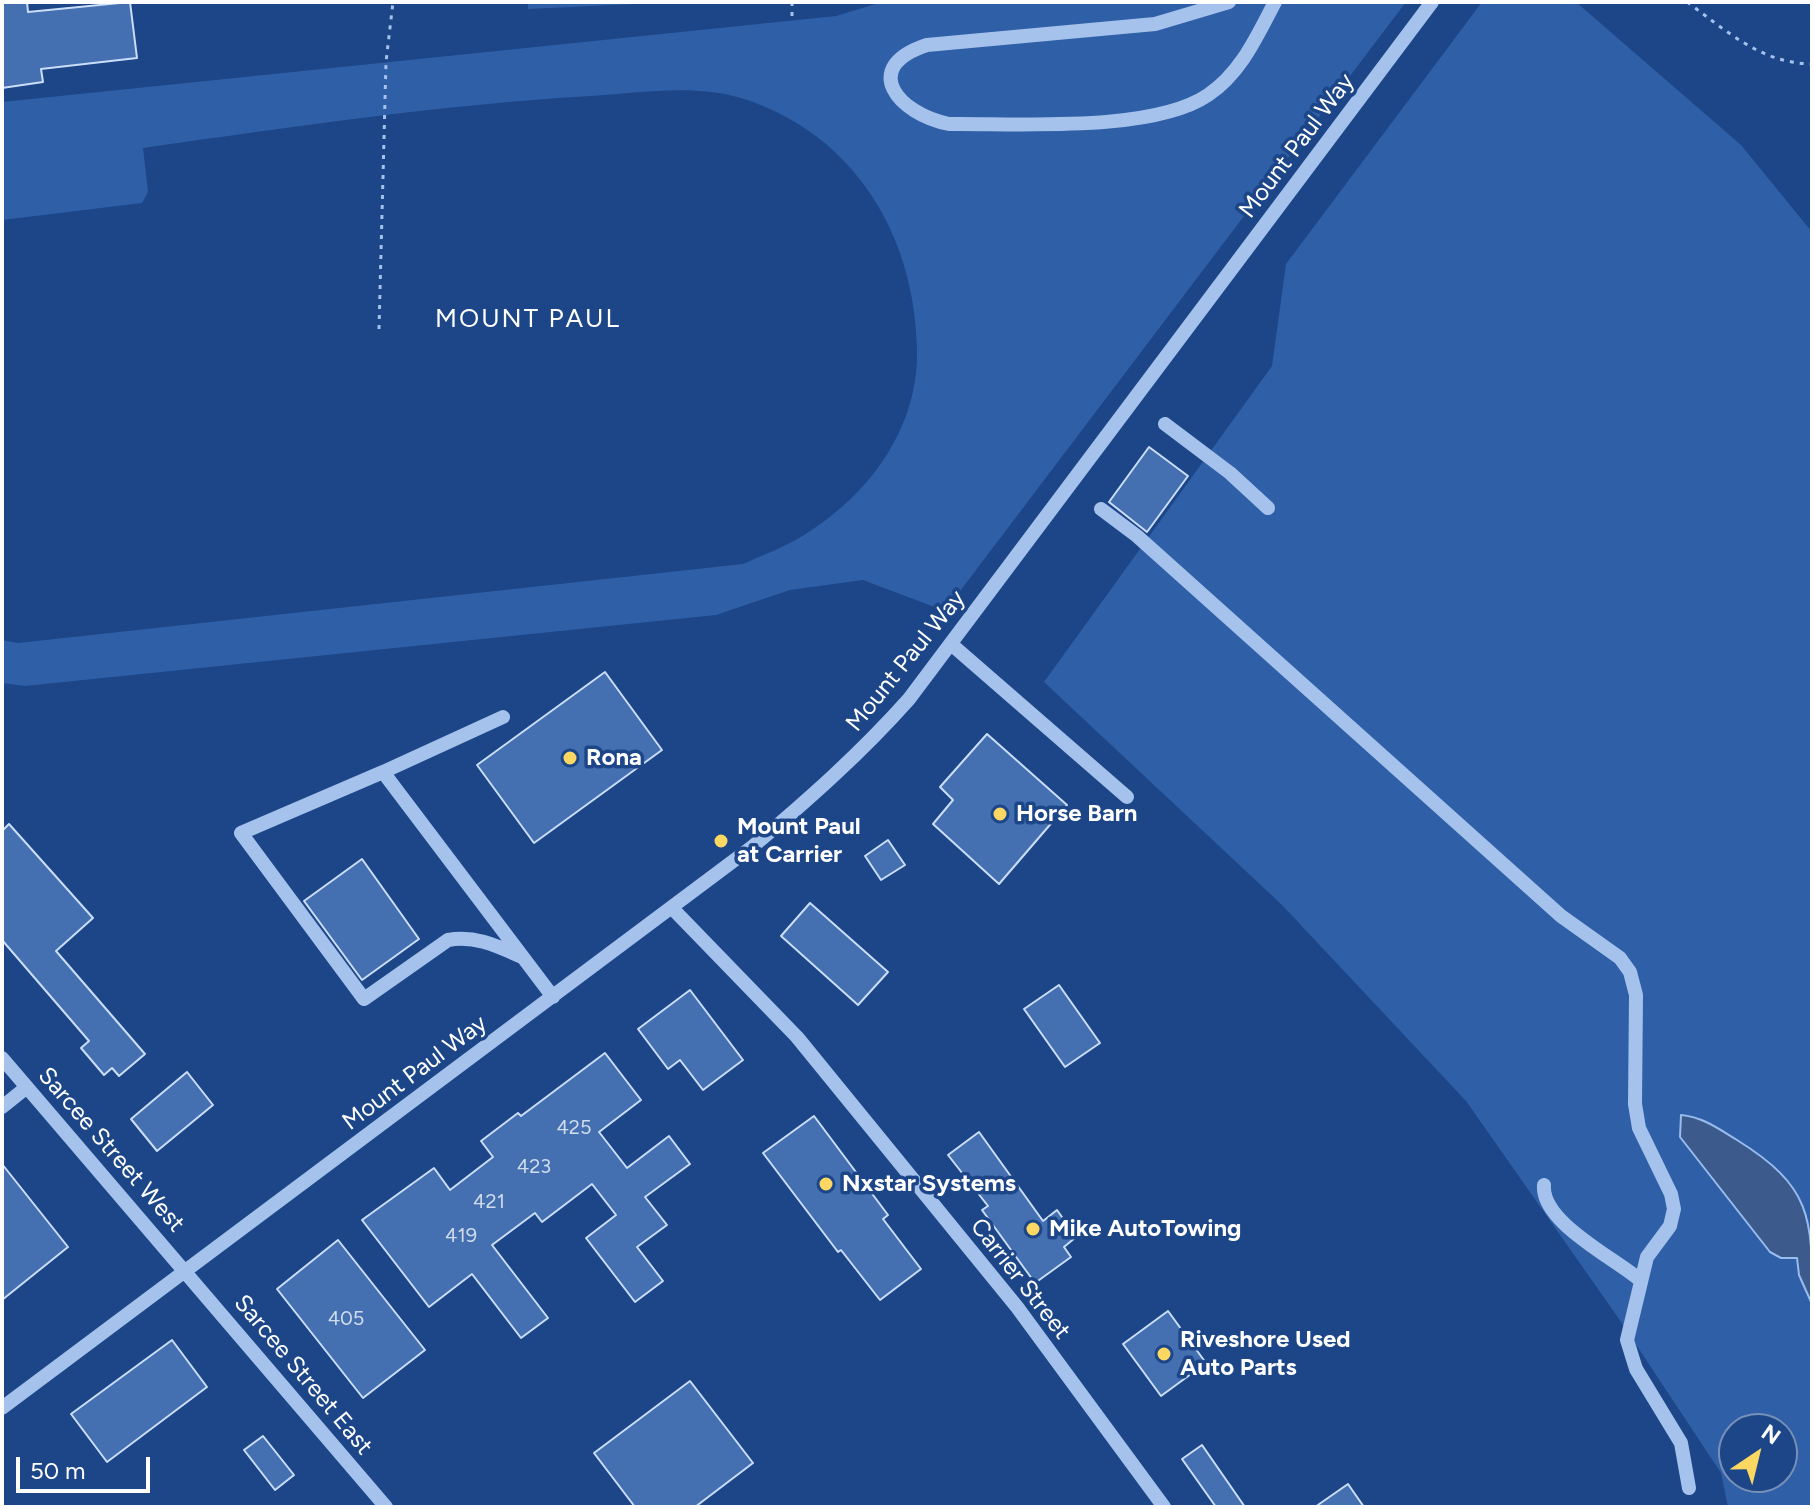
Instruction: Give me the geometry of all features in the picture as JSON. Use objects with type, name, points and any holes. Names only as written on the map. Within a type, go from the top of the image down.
[{"type":"street","points":[[1229,2],[1155,24],[927,45],[907,51],[896,62],[890,76],[894,93],[909,110],[927,120],[949,124],[1080,122],[1151,114],[1193,103],[1221,83],[1251,47],[1275,2]]},
{"type":"street","name":"Mount Paul Way","points":[[2,1408],[672,908],[820,791],[872,741],[951,644],[1432,2]]},
{"type":"street","points":[[1165,424],[1230,473],[1268,508]]},
{"type":"street","points":[[1101,509],[1137,536],[1561,916],[1620,958],[1630,972],[1636,995],[1635,1104],[1639,1128],[1671,1194],[1674,1209],[1670,1226],[1647,1257],[1640,1280],[1628,1323],[1630,1354],[1681,1443],[1689,1488]]},
{"type":"street","points":[[951,644],[1127,797]]},
{"type":"street","points":[[503,717],[241,833],[364,999],[448,940],[483,941],[522,957]]},
{"type":"street","points":[[383,772],[553,997]]},
{"type":"street","name":"Carrier Street","points":[[672,908],[797,1037],[1017,1307],[1164,1507]]},
{"type":"street","name":"Sarcee Street West","points":[[2,1058],[187,1271]]},
{"type":"street","points":[[2,1107],[27,1087]]},
{"type":"street","points":[[1544,1185],[1545,1202],[1557,1218],[1640,1280]]},
{"type":"street","name":"Sarcee Street East","points":[[187,1271],[386,1507]]},
{"type":"path","points":[[379,329],[386,62],[393,2]]},
{"type":"path","points":[[792,2],[792,21]]},
{"type":"path","points":[[1687,2],[1759,53],[1787,63],[1812,64]]},
{"type":"shaded area","points":[[528,2],[678,2],[528,9]]},
{"type":"shaded area","points":[[882,2],[1406,2],[945,611],[863,580],[790,590],[716,615],[25,686],[2,683],[2,640],[18,643],[743,564],[782,547],[828,519],[869,479],[886,457],[909,406],[917,349],[914,307],[905,267],[891,230],[871,195],[847,164],[818,137],[783,115],[726,94],[687,90],[647,91],[478,105],[143,148],[148,192],[142,203],[2,220],[2,102],[836,16]]},
{"type":"shaded area","points":[[1482,2],[1576,2],[1741,145],[1812,232],[1812,1507],[1728,1507],[1725,1493],[1798,1493],[1798,1413],[1718,1413],[1718,1468],[1619,1319],[1466,1101],[1282,905],[1044,682],[1272,366],[1286,264]]},
{"type":"shaded area","points":[[1681,1115],[1704,1121],[1737,1140],[1762,1157],[1795,1191],[1809,1227],[1812,1304],[1799,1275],[1797,1258],[1781,1258],[1770,1252],[1680,1137]]},
{"type":"building","points":[[2,2],[27,2],[28,12],[130,2],[137,58],[41,69],[43,82],[2,88]]},
{"type":"building","points":[[1149,447],[1188,476],[1147,532],[1109,502]]},
{"type":"building","name":"Rona","points":[[605,672],[662,750],[534,843],[477,765]]},
{"type":"building","name":"Horse Barn","points":[[987,734],[1067,805],[999,884],[933,824],[953,800],[940,787]]},
{"type":"building","points":[[9,824],[93,918],[56,951],[145,1054],[119,1076],[112,1068],[104,1075],[81,1048],[89,1041],[2,940],[2,831]]},
{"type":"building","points":[[888,840],[905,865],[881,880],[865,856]]},
{"type":"building","points":[[362,859],[419,939],[362,980],[304,901]]},
{"type":"building","points":[[810,903],[888,972],[858,1005],[781,936]]},
{"type":"building","points":[[1059,985],[1100,1043],[1065,1067],[1024,1009]]},
{"type":"building","points":[[690,990],[743,1060],[703,1090],[680,1060],[668,1069],[638,1029]]},
{"type":"building","points":[[605,1053],[641,1100],[599,1132],[627,1168],[669,1136],[690,1164],[645,1197],[667,1225],[637,1247],[663,1281],[635,1302],[586,1238],[616,1215],[592,1184],[542,1222],[535,1213],[492,1245],[548,1318],[521,1338],[472,1274],[429,1307],[362,1220],[434,1168],[450,1190],[493,1157],[481,1141],[518,1113],[521,1116]]},
{"type":"building","points":[[187,1072],[213,1105],[157,1151],[131,1119]]},
{"type":"building","name":"Nxstar Systems","points":[[814,1116],[888,1215],[883,1219],[921,1269],[880,1300],[841,1250],[838,1252],[763,1153]]},
{"type":"building","name":"Mike AutoTowing","points":[[979,1132],[1043,1221],[1057,1210],[1076,1237],[1064,1247],[1071,1257],[1035,1283],[982,1210],[988,1206],[948,1155]]},
{"type":"building","points":[[2,1164],[68,1247],[2,1300]]},
{"type":"building","points":[[338,1240],[425,1350],[363,1398],[277,1289]]},
{"type":"building","name":"Riveshore Used Auto Parts","points":[[1168,1311],[1206,1363],[1161,1396],[1123,1344]]},
{"type":"building","points":[[172,1340],[207,1387],[107,1462],[71,1414]]},
{"type":"building","points":[[690,1381],[753,1463],[695,1507],[635,1507],[594,1453]]},
{"type":"building","points":[[263,1436],[294,1475],[275,1490],[244,1450]]},
{"type":"building","points":[[1202,1445],[1245,1507],[1216,1507],[1182,1459]]},
{"type":"building","points":[[1348,1484],[1364,1507],[1315,1507]]},
{"type":"place","name":"Rona","points":[[570,758]]},
{"type":"place","name":"Horse Barn","points":[[1000,814]]},
{"type":"place","name":"Mount Paul at Carrier","points":[[721,841]]},
{"type":"place","name":"Nxstar Systems","points":[[826,1184]]},
{"type":"place","name":"Mike AutoTowing","points":[[1033,1229]]},
{"type":"place","name":"Riveshore Used Auto Parts","points":[[1164,1354]]},
{"type":"district","name":"MOUNT PAUL","points":[[528,319]]}]
